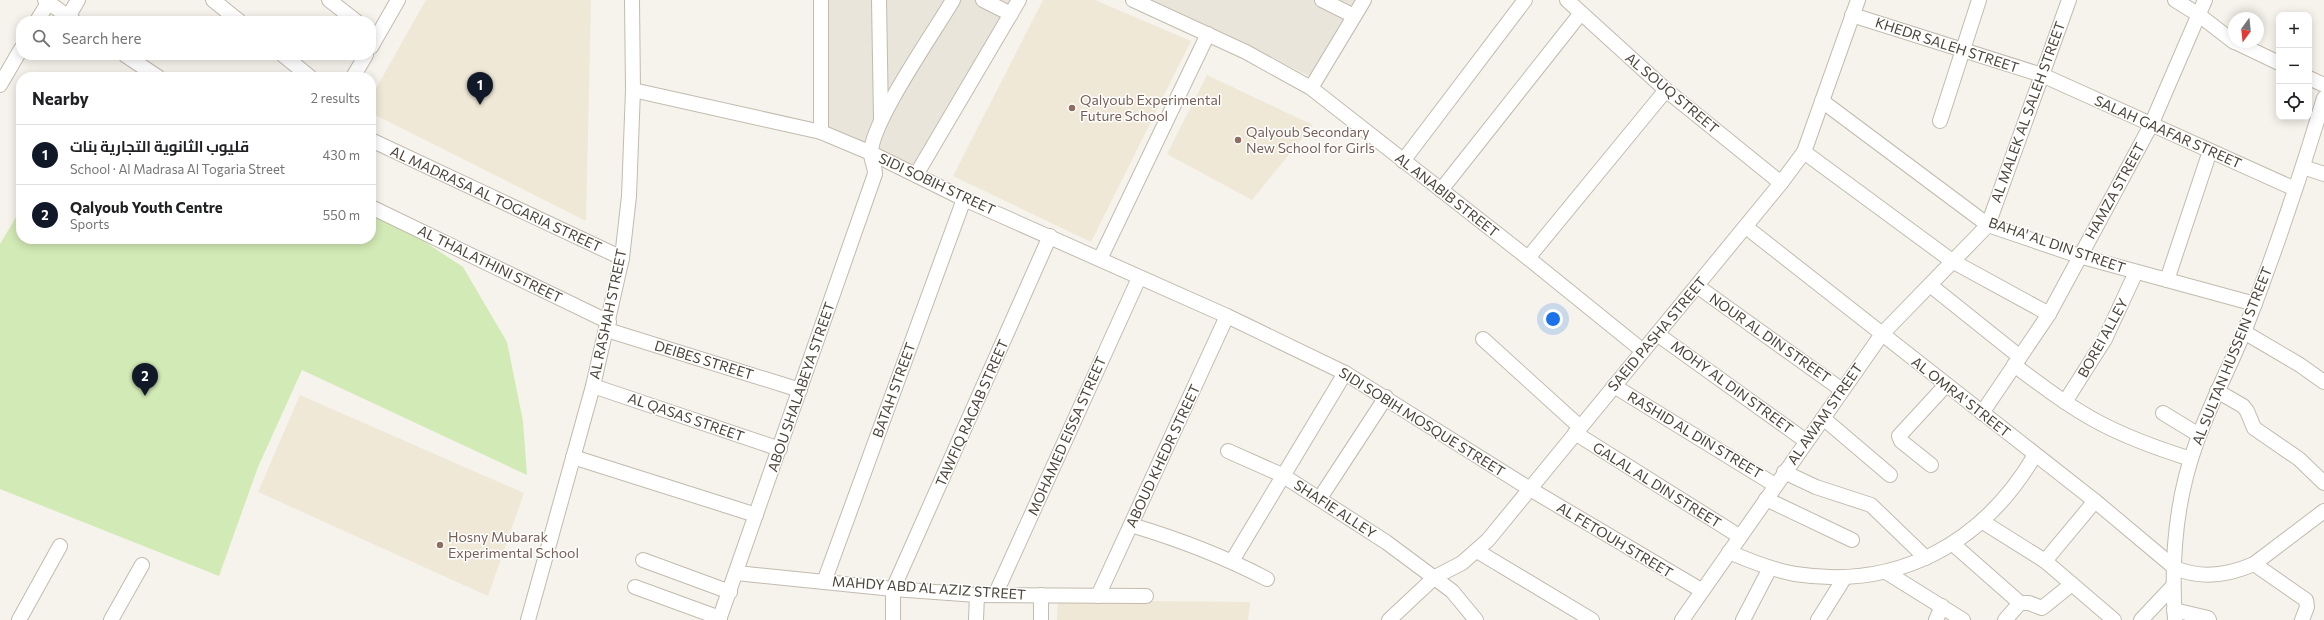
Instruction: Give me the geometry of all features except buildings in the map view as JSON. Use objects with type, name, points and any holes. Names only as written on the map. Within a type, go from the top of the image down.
[{"type":"street","points":[[72,16],[78,0]]},
{"type":"street","points":[[213,0],[234,16]]},
{"type":"street","points":[[329,0],[350,16]]},
{"type":"street","points":[[376,34],[398,0]]},
{"type":"street","name":"AL RASHAH STREET","points":[[528,620],[593,386],[608,326],[622,258],[628,196],[633,90],[632,0]]},
{"type":"street","points":[[821,0],[821,132]]},
{"type":"street","points":[[879,0],[881,118]]},
{"type":"street","points":[[871,153],[881,118],[954,0]]},
{"type":"street","points":[[983,0],[1011,14]]},
{"type":"street","points":[[916,176],[1019,0]]},
{"type":"street","name":"AL ANABIB STREET","points":[[1133,0],[1208,34],[1311,88],[1528,258],[1643,351]]},
{"type":"street","points":[[1322,0],[1354,16]]},
{"type":"street","points":[[1311,88],[1364,0]]},
{"type":"street","points":[[1403,161],[1525,0]]},
{"type":"street","name":"SAEID PASHA STREET","points":[[1389,620],[1434,577],[1462,563],[1477,551],[1530,489],[1781,183],[1804,152],[1858,0]]},
{"type":"street","points":[[1940,121],[1979,0]]},
{"type":"street","name":"AL MALEK AL SALEH STREET","points":[[1988,225],[2069,0]]},
{"type":"street","points":[[2175,0],[2199,15],[2228,37]]},
{"type":"street","name":"HAMZA STREET","points":[[1982,413],[2049,314],[2151,125],[2205,0]]},
{"type":"street","points":[[39,16],[46,1],[67,16]]},
{"type":"street","points":[[1441,190],[1574,4]]},
{"type":"street","name":"AL SOUQ STREET","points":[[1574,4],[1666,90],[1781,183]]},
{"type":"street","name":"KHEDR SALEH STREET","points":[[1852,15],[2042,75]]},
{"type":"street","points":[[1100,259],[1208,34]]},
{"type":"street","points":[[2247,48],[2276,62]]},
{"type":"street","points":[[0,85],[16,58]]},
{"type":"street","points":[[132,60],[150,72]]},
{"type":"street","points":[[288,60],[304,72]]},
{"type":"street","points":[[356,72],[363,60]]},
{"type":"street","name":"SALAH GAAFAR STREET","points":[[2042,75],[2295,189]]},
{"type":"street","points":[[2312,79],[2324,85]]},
{"type":"street","name":"SIDI SOBIH STREET","points":[[633,90],[821,132],[871,153],[964,199],[1227,316]]},
{"type":"street","points":[[1528,258],[1666,90]]},
{"type":"street","name":"BAHA' AL DIN STREET","points":[[1822,101],[1988,225],[2079,256],[2255,304]]},
{"type":"street","name":"AL SULTAN HUSSEIN STREET","points":[[2175,615],[2173,586],[2176,536],[2183,487],[2199,435],[2255,304],[2323,104]]},
{"type":"street","name":"AL MADRASA AL TOGARIA STREET","points":[[376,142],[622,258]]},
{"type":"street","points":[[2167,280],[2210,151]]},
{"type":"street","points":[[1804,152],[1952,261],[2049,314]]},
{"type":"street","name":"ABOU SHALABEYA STREET","points":[[719,619],[730,592],[875,174],[875,166],[871,153]]},
{"type":"street","points":[[2302,167],[2324,174]]},
{"type":"street","name":"BATAH STREET","points":[[824,582],[964,199]]},
{"type":"street","name":"AL THALATHINI STREET","points":[[376,210],[608,326]]},
{"type":"street","name":"AL AWAM STREET","points":[[1682,620],[1701,590],[1882,334],[1988,225]]},
{"type":"street","name":"AL OMRA' STREET","points":[[1746,227],[2095,501],[2175,568]]},
{"type":"street","name":"TAWFIQ RAGAB STREET","points":[[893,589],[1050,236]]},
{"type":"street","name":"BOREI ALLEY","points":[[2065,402],[2105,339],[2136,272]]},
{"type":"street","name":"MOHAMED EISSA STREET","points":[[995,595],[1139,278]]},
{"type":"street","points":[[1930,284],[2065,402],[2098,422],[2144,443],[2191,460]]},
{"type":"street","name":"NOUR AL DIN STREET","points":[[1697,286],[1842,390]]},
{"type":"street","name":"SIDI SOBIH MOSQUE STREET","points":[[1227,316],[1345,373],[1386,397],[1530,489]]},
{"type":"street","name":"ABOUD KHEDR STREET","points":[[1098,596],[1227,316]]},
{"type":"street","name":"DEIBES STREET","points":[[608,326],[800,390]]},
{"type":"street","points":[[2244,332],[2300,365],[2324,382]]},
{"type":"street","name":"MOHY AL DIN STREET","points":[[1657,334],[1806,441]]},
{"type":"street","name":"GALAL AL DIN STREET","points":[[1483,339],[1578,430],[1739,536]]},
{"type":"street","points":[[1232,561],[1282,475],[1345,373]]},
{"type":"street","points":[[1931,465],[1901,441],[1899,436],[1946,385]]},
{"type":"street","name":"AL QASAS STREET","points":[[593,386],[780,449]]},
{"type":"street","name":"RASHID AL DIN STREET","points":[[1614,386],[1776,485]]},
{"type":"street","points":[[2217,391],[2246,408],[2254,428],[2299,459],[2324,483]]},
{"type":"street","points":[[1320,498],[1386,397]]},
{"type":"street","points":[[2163,413],[2199,435]]},
{"type":"street","points":[[1823,418],[1890,475]]},
{"type":"street","name":"SHAFIE ALLEY","points":[[1228,451],[1282,475],[1320,498],[1386,542],[1452,591],[1476,620]]},
{"type":"street","points":[[1729,552],[1770,568],[1794,574],[1845,577],[1886,572],[1926,558],[1953,544],[1983,522],[2008,496],[2035,455]]},
{"type":"street","points":[[573,457],[756,515]]},
{"type":"street","points":[[1784,472],[1816,487],[1871,505],[1926,558]]},
{"type":"street","name":"AL FETOUH STREET","points":[[1530,489],[1701,590]]},
{"type":"street","points":[[1766,499],[1852,540]]},
{"type":"street","points":[[2045,560],[2095,501]]},
{"type":"street","points":[[2175,568],[2186,573],[2202,575],[2222,574],[2241,570],[2254,564],[2324,511]]},
{"type":"street","points":[[1983,522],[2045,560],[2114,620]]},
{"type":"street","points":[[1131,525],[1197,546],[1232,561],[1267,579]]},
{"type":"street","points":[[1953,544],[2020,603]]},
{"type":"street","points":[[19,620],[60,546]]},
{"type":"street","points":[[1477,551],[1592,620]]},
{"type":"street","points":[[643,560],[730,592]]},
{"type":"street","points":[[2254,564],[2306,600],[2307,605],[2302,620]]},
{"type":"street","points":[[111,620],[142,565]]},
{"type":"street","points":[[1743,620],[1770,568]]},
{"type":"street","points":[[1886,572],[1963,620]]},
{"type":"street","name":"MAHDY ABD AL AZIZ STREET","points":[[736,573],[893,589],[977,595],[1146,596]]},
{"type":"street","points":[[1818,620],[1845,577]]},
{"type":"street","points":[[2005,620],[2020,603],[2029,602],[2042,609],[2072,584]]},
{"type":"street","points":[[635,586],[719,619]]},
{"type":"street","points":[[2140,620],[2173,586]]},
{"type":"street","points":[[893,589],[893,620]]},
{"type":"street","points":[[976,620],[977,595]]},
{"type":"street","points":[[1041,595],[1041,620]]},
{"type":"street","points":[[1936,620],[1942,606]]},
{"type":"street","points":[[2175,615],[2208,618],[2209,620]]},
{"type":"shaded area","points":[[426,0],[591,0],[586,221],[376,116],[376,88]]},
{"type":"shaded area","points":[[827,0],[1013,0],[913,167],[825,127]]},
{"type":"shaded area","name":"Qalyoub Experimental Future School","points":[[1043,0],[1095,0],[1191,41],[1091,242],[953,176]]},
{"type":"shaded area","points":[[1150,0],[1355,0],[1309,76]]},
{"type":"shaded area","name":"Qalyoub Secondary New School for Girls","points":[[1207,75],[1313,125],[1252,200],[1167,154]]},
{"type":"shaded area","name":"Hosny Mubarak Experimental School","points":[[300,395],[524,493],[488,596],[258,492]]},
{"type":"shaded area","points":[[1058,600],[1250,602],[1248,620],[1057,620]]},
{"type":"green space","points":[[376,212],[387,217],[463,267],[507,342],[523,421],[527,475],[302,370],[258,467],[219,576],[0,489],[0,244],[16,217],[16,244],[376,244]]},
{"type":"place","name":"قليوب الثانوية التجارية بنات","points":[[480,105]]},
{"type":"place","name":"Qalyoub Experimental Future School","points":[[1072,108]]},
{"type":"place","name":"Qalyoub Secondary New School for Girls","points":[[1238,140]]},
{"type":"place","name":"Qalyoub Youth Centre","points":[[145,396]]},
{"type":"place","name":"Hosny Mubarak Experimental School","points":[[440,545]]}]
